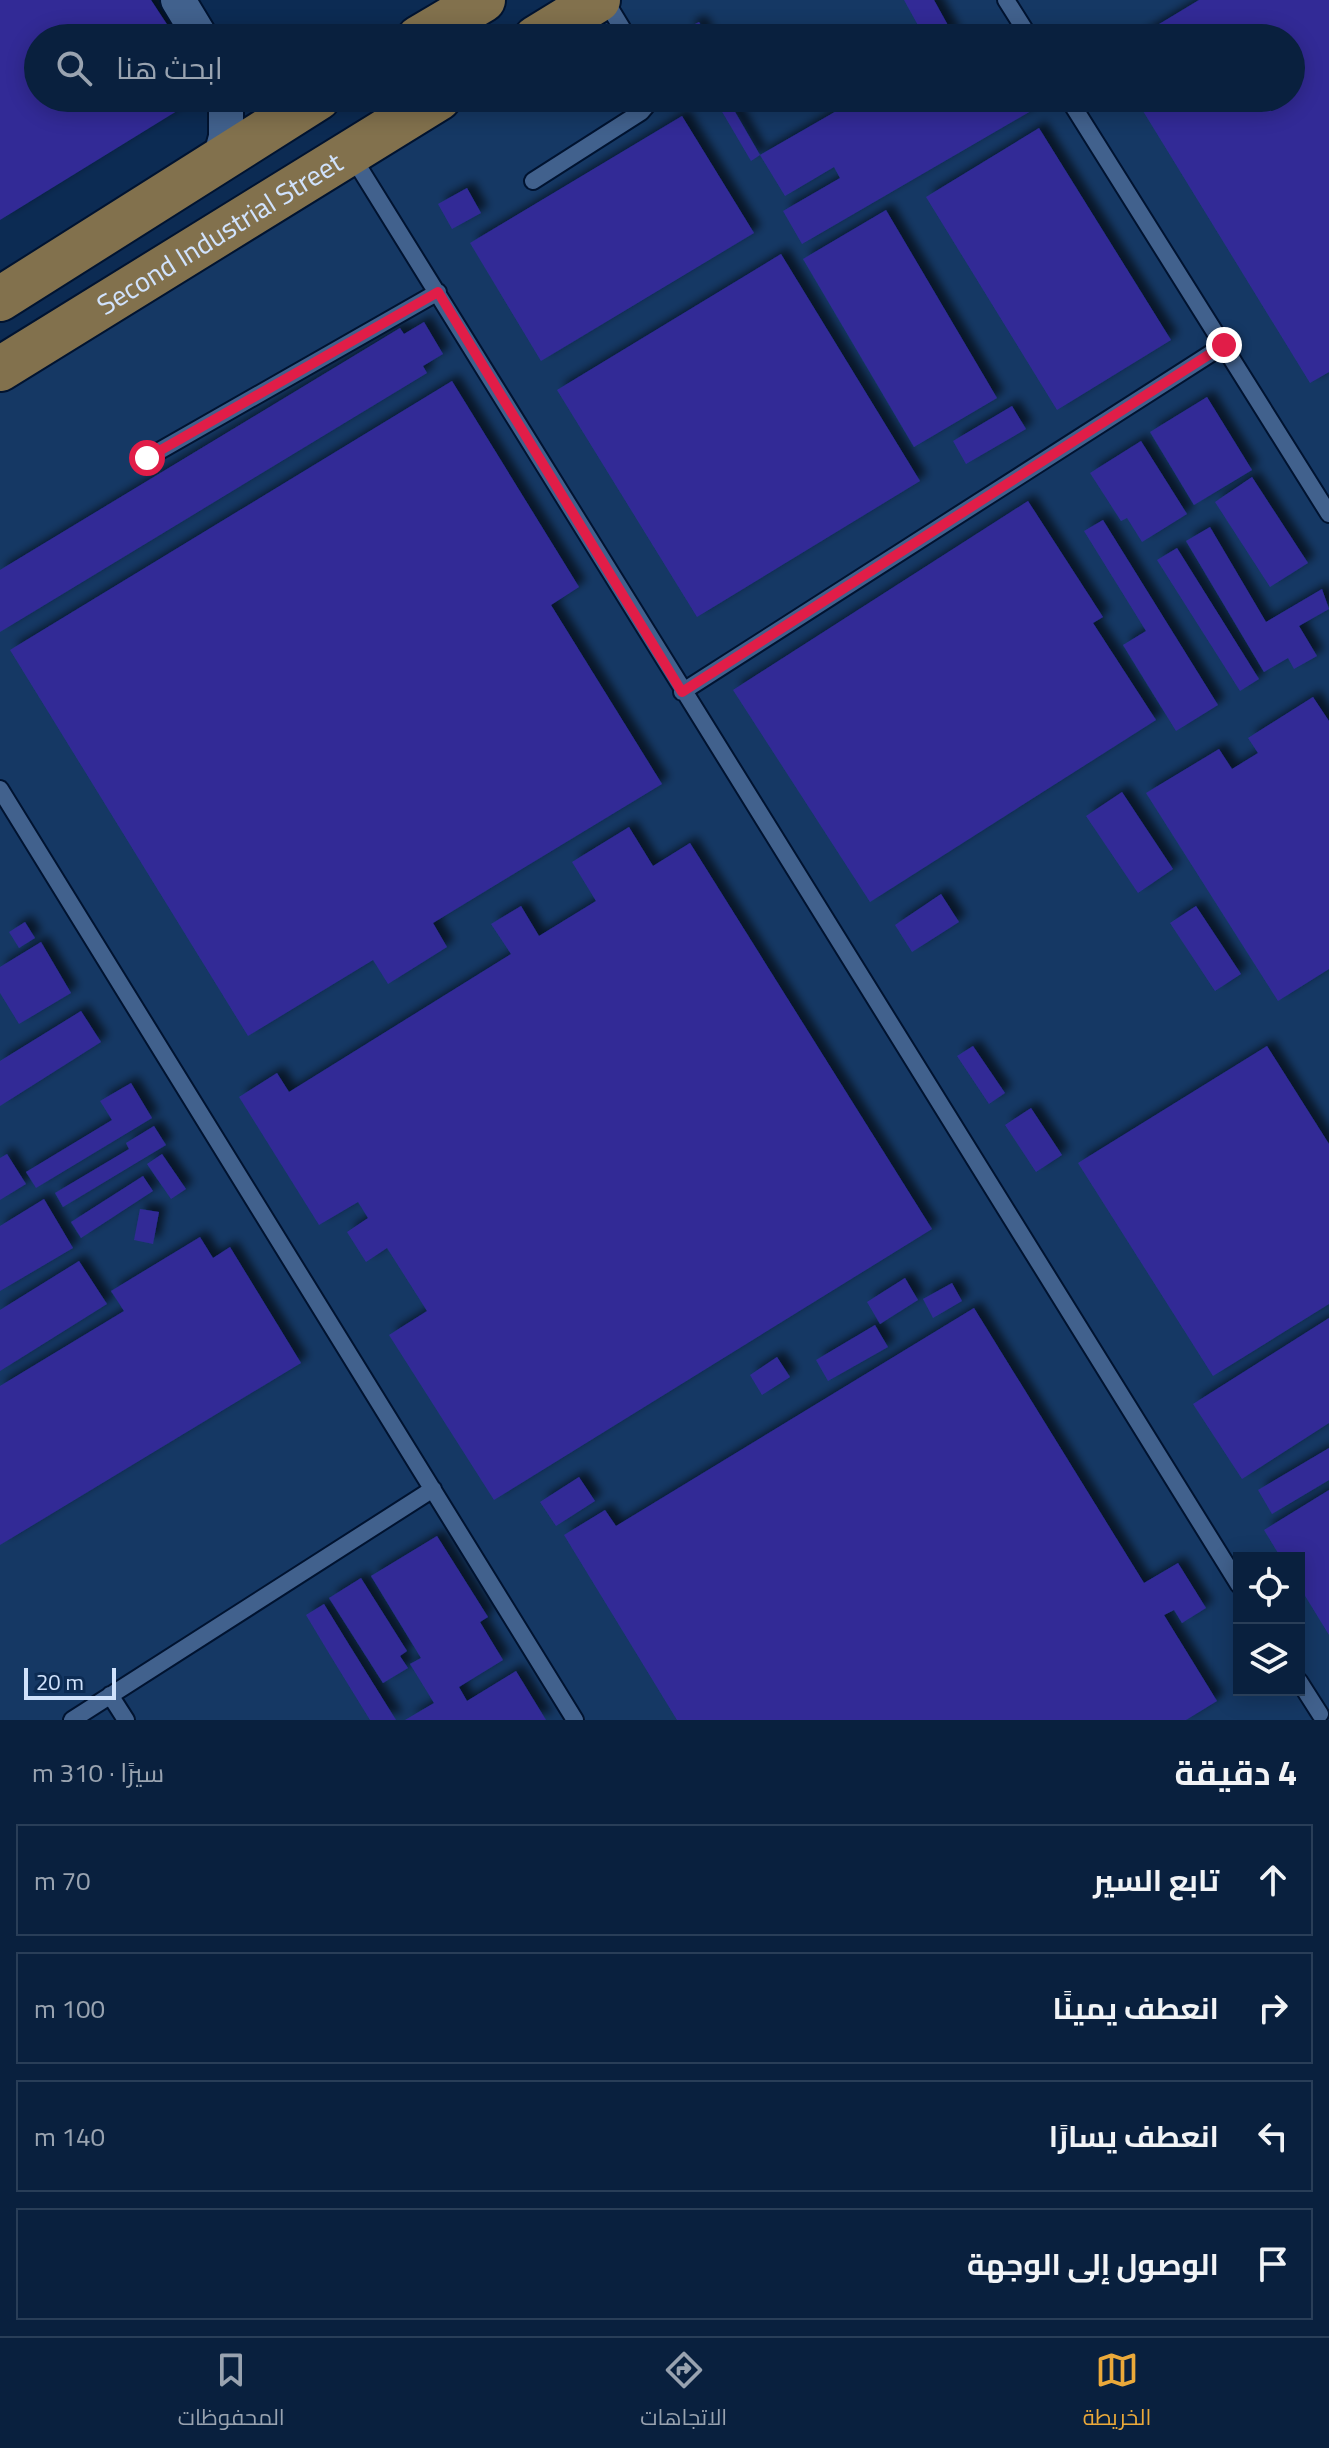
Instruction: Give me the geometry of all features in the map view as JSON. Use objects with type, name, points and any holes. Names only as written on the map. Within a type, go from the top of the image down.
[{"type":"main road","points":[[443,24],[483,0]]},
{"type":"main road","points":[[559,24],[598,0]]},
{"type":"main road","points":[[0,299],[296,112]]},
{"type":"main road","name":"Second Industrial Street","points":[[0,369],[416,112]]},
{"type":"street","points":[[178,0],[193,24]]},
{"type":"street","points":[[220,159],[226,137],[226,112]]},
{"type":"lane","points":[[605,0],[620,24]]},
{"type":"lane","points":[[1006,0],[1021,24]]},
{"type":"lane","points":[[533,181],[641,112]]},
{"type":"lane","points":[[1077,112],[1329,514]]},
{"type":"lane","points":[[350,153],[1233,1575]]},
{"type":"lane","points":[[147,458],[438,292]]},
{"type":"lane","points":[[682,692],[1224,345]]},
{"type":"lane","points":[[0,789],[575,1720]]},
{"type":"lane","points":[[72,1720],[433,1489]]},
{"type":"lane","points":[[1305,1690],[1320,1714]]},
{"type":"lane","points":[[110,1695],[126,1720]]},
{"type":"shaded area","points":[[619,0],[1329,0],[1329,1720],[0,1720],[0,384],[438,112],[1305,112],[1305,24],[580,24]]},
{"type":"building","points":[[0,0],[151,0],[167,24],[24,24],[24,112],[175,112],[0,220]]},
{"type":"building","points":[[904,0],[934,0],[947,24],[917,24]]},
{"type":"building","points":[[1199,0],[1329,0],[1329,372],[1310,383],[1144,112],[1305,112],[1305,24],[1159,24]]},
{"type":"building","points":[[722,112],[735,112],[760,155],[751,161]]},
{"type":"building","points":[[835,112],[1029,112],[802,244],[783,211],[840,178],[834,167],[785,196],[760,155]]},
{"type":"building","points":[[682,116],[754,233],[541,361],[470,243]]},
{"type":"building","points":[[1039,128],[1171,340],[1057,410],[926,197]]},
{"type":"building","points":[[467,188],[481,213],[452,229],[438,204]]},
{"type":"building","points":[[886,210],[997,398],[914,447],[803,259]]},
{"type":"building","points":[[781,254],[920,481],[697,617],[557,390]]},
{"type":"building","points":[[424,322],[443,354],[423,366],[427,373],[0,632],[0,570],[400,328],[404,334]]},
{"type":"building","points":[[452,381],[579,587],[551,605],[662,784],[433,923],[447,947],[388,984],[373,960],[248,1036],[10,650]]},
{"type":"building","points":[[1207,397],[1252,470],[1194,505],[1150,432]]},
{"type":"building","points":[[1012,406],[1026,429],[966,464],[953,441]]},
{"type":"building","points":[[1141,441],[1187,514],[1142,542],[1127,518],[1121,521],[1090,473]]},
{"type":"building","points":[[1252,477],[1308,563],[1270,587],[1215,502]]},
{"type":"building","points":[[1028,501],[1103,617],[1093,623],[1156,720],[870,902],[733,690]]},
{"type":"building","points":[[1103,520],[1218,705],[1176,731],[1123,645],[1146,631],[1084,531]]},
{"type":"building","points":[[1210,527],[1266,622],[1322,589],[1329,609],[1299,626],[1317,656],[1294,669],[1288,658],[1264,672],[1186,541]]},
{"type":"building","points":[[1177,548],[1259,679],[1240,691],[1157,560]]},
{"type":"building","points":[[1313,697],[1329,721],[1329,969],[1278,1001],[1146,793],[1219,749],[1232,769],[1258,753],[1248,738]]},
{"type":"building","points":[[1122,792],[1173,869],[1138,893],[1086,816]]},
{"type":"building","points":[[629,827],[653,866],[690,843],[932,1229],[494,1500],[389,1335],[427,1311],[387,1248],[366,1262],[347,1232],[368,1218],[358,1202],[319,1225],[239,1097],[277,1073],[289,1092],[511,954],[491,924],[521,906],[539,936],[596,901],[572,862]]},
{"type":"building","points":[[941,894],[959,922],[912,952],[895,925]]},
{"type":"building","points":[[1196,906],[1241,974],[1215,991],[1170,923]]},
{"type":"building","points":[[25,922],[35,938],[19,948],[9,932]]},
{"type":"building","points":[[41,942],[71,993],[19,1024],[0,993],[0,967]]},
{"type":"building","points":[[81,1011],[101,1042],[0,1106],[0,1061]]},
{"type":"building","points":[[973,1046],[1005,1093],[989,1104],[957,1056]]},
{"type":"building","points":[[1267,1046],[1329,1144],[1329,1304],[1213,1376],[1078,1163]]},
{"type":"building","points":[[131,1083],[152,1118],[36,1188],[26,1172],[112,1120],[100,1101]]},
{"type":"building","points":[[1031,1108],[1062,1155],[1036,1172],[1005,1125]]},
{"type":"building","points":[[154,1126],[166,1145],[63,1207],[55,1193],[129,1149],[126,1143]]},
{"type":"building","points":[[7,1154],[26,1184],[0,1200],[0,1158]]},
{"type":"building","points":[[162,1154],[186,1189],[171,1199],[147,1164]]},
{"type":"building","points":[[143,1176],[153,1191],[81,1238],[71,1222]]},
{"type":"building","points":[[44,1199],[73,1248],[0,1291],[0,1226]]},
{"type":"building","points":[[140,1209],[159,1212],[153,1244],[134,1240]]},
{"type":"building","points":[[200,1237],[213,1258],[230,1247],[301,1363],[0,1545],[0,1386],[124,1311],[111,1291]]},
{"type":"building","points":[[79,1261],[107,1304],[0,1371],[0,1310]]},
{"type":"building","points":[[905,1278],[918,1300],[880,1324],[867,1302]]},
{"type":"building","points":[[952,1283],[962,1301],[933,1318],[923,1299]]},
{"type":"building","points":[[974,1308],[1144,1583],[1178,1563],[1206,1608],[1182,1623],[1174,1610],[1164,1615],[1217,1701],[1186,1720],[677,1720],[564,1535],[605,1510],[616,1526]]},
{"type":"building","points":[[1329,1318],[1329,1423],[1242,1479],[1193,1404]]},
{"type":"building","points":[[875,1325],[888,1347],[828,1381],[816,1360]]},
{"type":"building","points":[[777,1357],[790,1377],[762,1395],[750,1375]]},
{"type":"building","points":[[1329,1448],[1329,1480],[1272,1514],[1258,1490]]},
{"type":"building","points":[[579,1477],[595,1501],[556,1526],[540,1502]]},
{"type":"building","points":[[1329,1490],[1329,1635],[1305,1596],[1305,1552],[1277,1552],[1264,1530]]},
{"type":"building","points":[[437,1536],[488,1617],[480,1622],[503,1660],[459,1687],[467,1701],[516,1671],[546,1720],[405,1720],[434,1703],[410,1664],[421,1658],[371,1576]]},
{"type":"building","points":[[361,1578],[407,1651],[400,1656],[408,1668],[383,1683],[329,1598]]},
{"type":"building","points":[[324,1604],[396,1720],[370,1720],[306,1615]]},
{"type":"route","points":[[147,458],[438,292],[682,692],[1224,345]]}]
